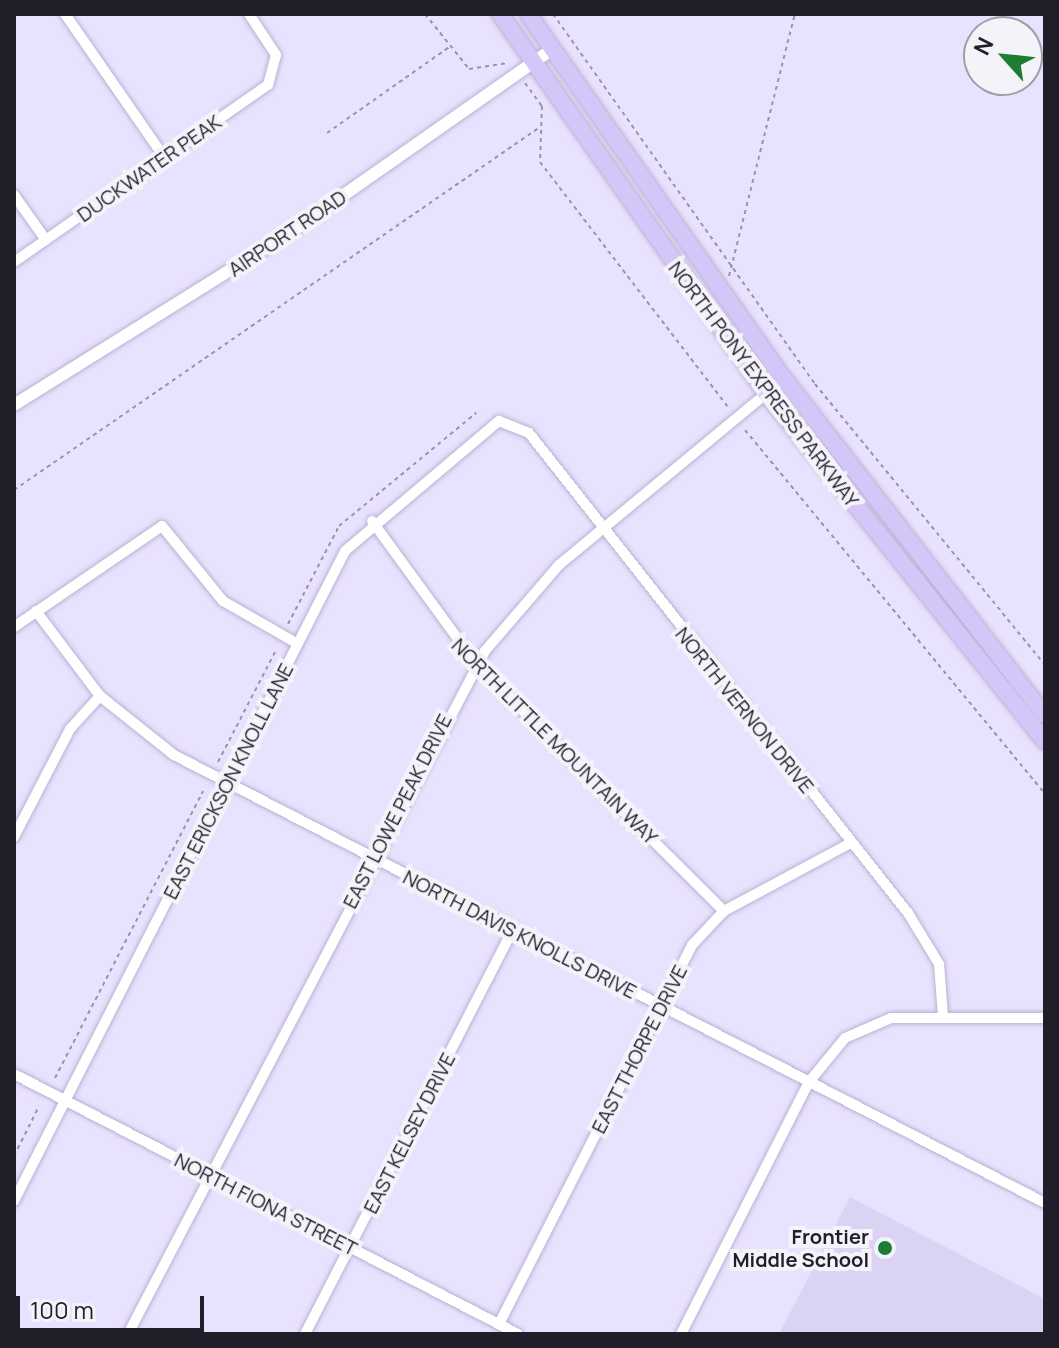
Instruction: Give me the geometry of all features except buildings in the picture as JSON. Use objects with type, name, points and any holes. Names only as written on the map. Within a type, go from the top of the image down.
[{"type":"main road","name":"NORTH PONY EXPRESS PARKWAY","points":[[500,14],[766,393],[1045,741]]},
{"type":"main road","name":"NORTH PONY EXPRESS PARKWAY","points":[[528,14],[784,379],[1045,715]]},
{"type":"street","points":[[65,14],[164,157]]},
{"type":"street","name":"DUCKWATER PEAK","points":[[14,262],[268,85],[277,67],[249,14]]},
{"type":"street","name":"AIRPORT ROAD","points":[[14,405],[281,239],[552,49]]},
{"type":"street","points":[[14,195],[46,240]]},
{"type":"street","name":"EAST LOWE PEAK DRIVE","points":[[128,1334],[372,858],[477,665],[535,590],[600,529],[784,379]]},
{"type":"street","name":"NORTH VERNON DRIVE","points":[[510,421],[529,433],[600,529],[925,936],[939,964],[943,1016]]},
{"type":"street","name":"EAST ERICKSON KNOLL LANE","points":[[14,1201],[345,551],[372,521],[489,425],[510,421]]},
{"type":"street","name":"NORTH LITTLE MOUNTAIN WAY","points":[[372,521],[477,665],[724,911]]},
{"type":"street","points":[[14,627],[162,526],[223,601],[298,644]]},
{"type":"street","name":"NORTH DAVIS KNOLLS DRIVE","points":[[36,611],[100,696],[150,740],[228,784],[512,931],[1045,1203]]},
{"type":"street","points":[[14,837],[70,729],[100,696]]},
{"type":"street","name":"EAST THORPE DRIVE","points":[[499,1324],[692,945],[724,911],[851,843]]},
{"type":"street","name":"EAST KELSEY DRIVE","points":[[305,1334],[512,931]]},
{"type":"street","points":[[681,1334],[809,1082],[829,1052],[864,1027],[943,1016],[1045,1018]]},
{"type":"street","name":"NORTH FIONA STREET","points":[[14,1074],[518,1334]]},
{"type":"path","points":[[425,14],[473,71],[506,62],[518,73],[541,103],[540,162],[728,407]]},
{"type":"path","points":[[553,14],[825,396],[1045,665]]},
{"type":"path","points":[[724,297],[795,14]]},
{"type":"path","points":[[327,133],[451,46]]},
{"type":"path","points":[[14,490],[540,127]]},
{"type":"path","points":[[745,430],[1045,794]]},
{"type":"path","points":[[218,762],[275,652]]},
{"type":"path","points":[[55,1078],[203,791]]},
{"type":"path","points":[[14,1156],[39,1106]]},
{"type":"shaded area","name":"Frontier Middle School","points":[[850,1197],[1045,1299],[1045,1334],[779,1334]]},
{"type":"place","name":"Frontier Middle School","points":[[885,1248]]}]
